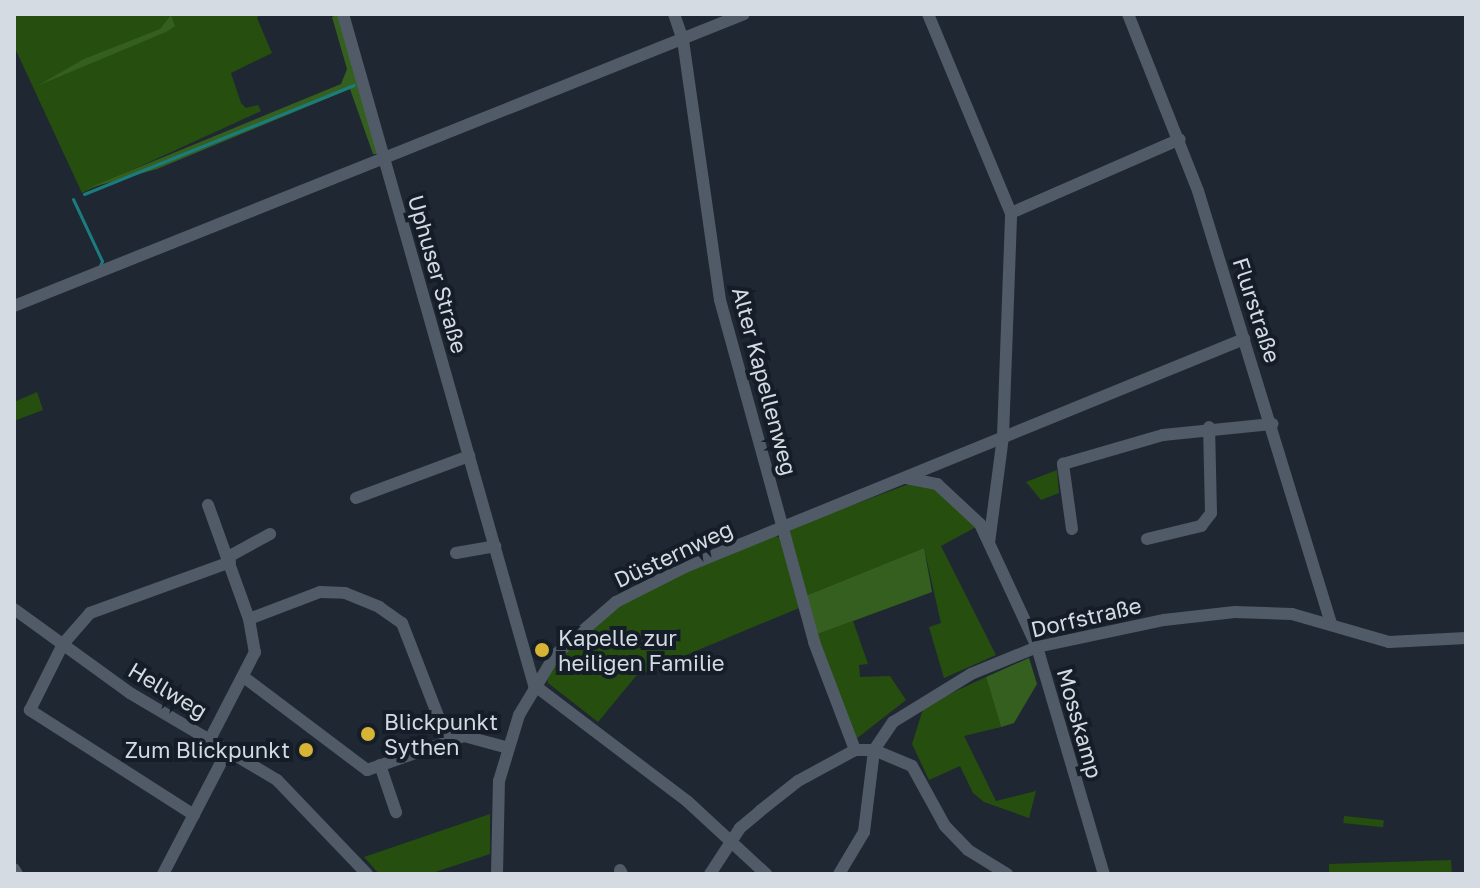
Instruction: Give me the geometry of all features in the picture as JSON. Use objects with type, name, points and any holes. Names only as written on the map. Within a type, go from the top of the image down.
[{"type":"street","name":"Uphuser Straße","points":[[343,14],[534,685]]},
{"type":"street","name":"Alter Kapellenweg","points":[[674,14],[683,40],[720,300],[814,642],[855,750]]},
{"type":"street","points":[[14,306],[744,14]]},
{"type":"street","points":[[928,14],[1011,213],[1003,436],[989,543]]},
{"type":"street","name":"Flurstraße","points":[[1128,14],[1180,139],[1272,424],[1331,624]]},
{"type":"street","points":[[1011,213],[1180,139]]},
{"type":"street","name":"Düsternweg","points":[[497,874],[496,820],[505,747],[534,685],[574,635],[616,602],[685,567],[1244,339]]},
{"type":"street","points":[[1072,529],[1063,464],[1209,427],[1272,424]]},
{"type":"street","points":[[1147,539],[1201,526],[1211,513],[1209,427]]},
{"type":"street","points":[[356,498],[469,456]]},
{"type":"street","name":"Mosskamp","points":[[903,478],[937,484],[952,494],[969,508],[989,543],[1037,647],[1104,874]]},
{"type":"street","points":[[208,505],[249,619],[255,652],[245,678],[210,739]]},
{"type":"street","points":[[194,815],[30,710],[63,644],[90,613],[229,560],[270,534]]},
{"type":"street","points":[[456,553],[495,546]]},
{"type":"street","points":[[249,619],[320,592],[345,593],[379,607],[402,623],[447,739]]},
{"type":"street","name":"Hellweg","points":[[14,609],[130,693],[277,780],[367,874]]},
{"type":"street","name":"Dorfstraße","points":[[874,750],[893,722],[971,674],[1037,647],[1164,620],[1235,612],[1292,614],[1389,642],[1466,638]]},
{"type":"street","points":[[245,678],[344,757],[367,770],[447,739],[464,736],[505,747]]},
{"type":"street","points":[[534,685],[732,841],[766,874]]},
{"type":"street","points":[[163,874],[228,749]]},
{"type":"street","points":[[710,874],[740,828],[798,781],[855,750],[874,750],[912,766],[945,826],[968,850],[1007,874]]},
{"type":"street","points":[[839,874],[864,832],[874,750]]},
{"type":"street","points":[[380,765],[396,812]]},
{"type":"green space","points":[[14,14],[260,14],[257,18],[272,53],[231,73],[241,103],[246,108],[258,105],[261,111],[82,193],[14,46]]},
{"type":"green space","points":[[339,14],[377,154],[373,154],[350,89],[157,169],[86,189],[341,84],[347,69],[332,17]]},
{"type":"green space","points":[[171,15],[175,26],[166,32],[37,86],[84,59],[160,29]]},
{"type":"green space","points":[[37,392],[43,410],[14,421],[14,402]]},
{"type":"green space","points":[[1057,470],[1059,493],[1041,500],[1026,482]]},
{"type":"green space","points":[[909,484],[937,489],[976,527],[941,546],[996,655],[944,678],[929,627],[941,623],[924,548],[805,596],[787,535],[791,528]]},
{"type":"green space","points":[[774,535],[780,538],[799,608],[636,676],[598,722],[548,683],[547,673],[586,628],[653,585]]},
{"type":"green space","points":[[924,548],[932,592],[815,635],[805,596]]},
{"type":"green space","points":[[853,621],[868,664],[859,665],[860,677],[890,676],[906,700],[856,739],[815,635]]},
{"type":"green space","points":[[1029,658],[1037,684],[1014,723],[1001,727],[986,677]]},
{"type":"green space","points":[[986,677],[1001,727],[964,736],[996,801],[1036,791],[1029,818],[984,802],[973,793],[960,766],[929,780],[912,744],[924,706]]},
{"type":"green space","points":[[490,814],[490,854],[429,874],[379,874],[364,857]]},
{"type":"green space","points":[[1344,816],[1384,820],[1383,827],[1343,823]]},
{"type":"green space","points":[[1451,860],[1452,874],[1329,874],[1329,864]]},
{"type":"waterway","points":[[84,194],[354,85]]},
{"type":"waterway","points":[[73,199],[102,261],[99,268]]},
{"type":"place","name":"Kapelle zur heiligen Familie","points":[[542,650]]},
{"type":"place","name":"Blickpunkt Sythen","points":[[368,734]]},
{"type":"place","name":"Zum Blickpunkt","points":[[306,750]]}]
